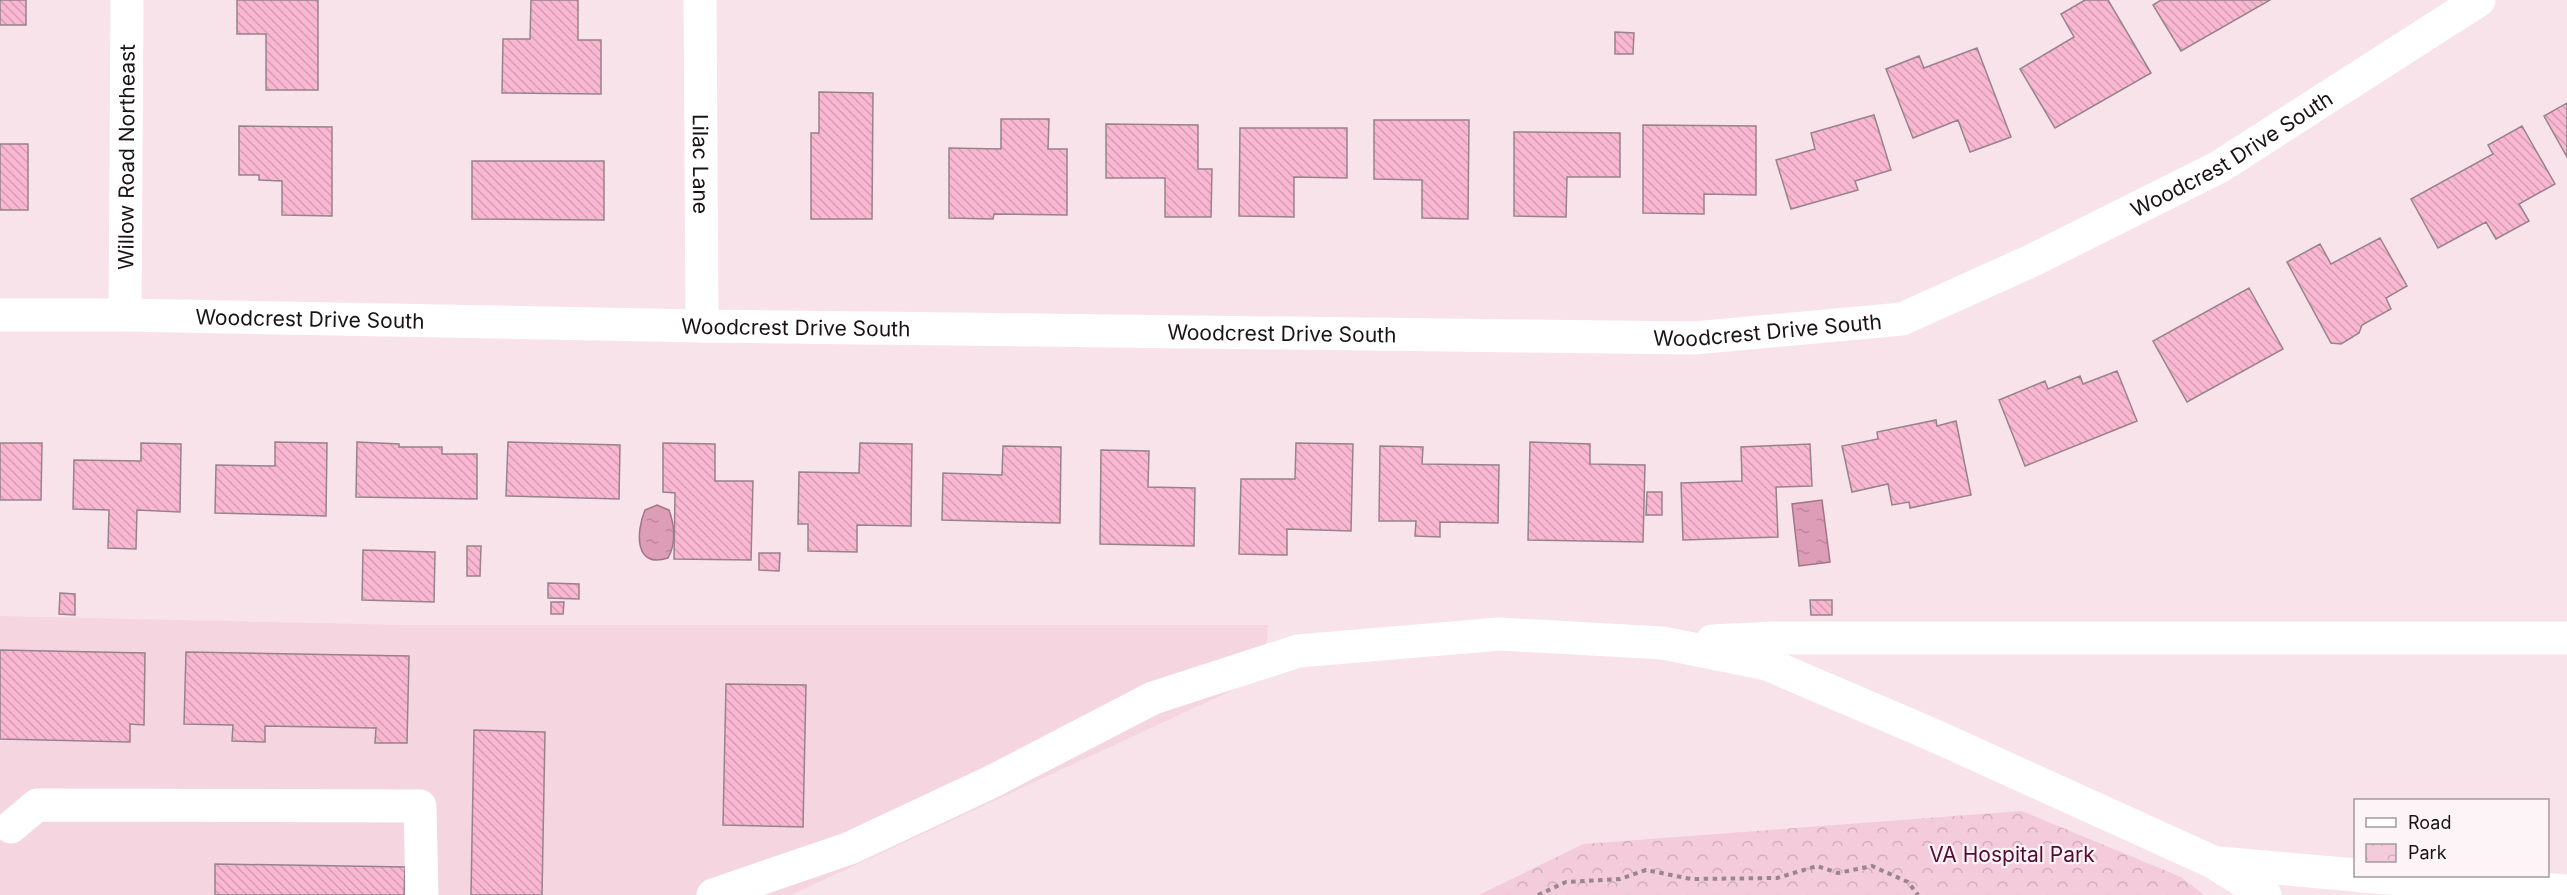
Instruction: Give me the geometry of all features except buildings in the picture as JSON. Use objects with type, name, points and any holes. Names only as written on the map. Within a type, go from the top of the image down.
[{"type":"street","name":"Willow Road Northeast","points":[[124,315],[127,0]]},
{"type":"street","name":"Lilac Lane","points":[[699,0],[702,327]]},
{"type":"street","name":"Woodcrest Drive South","points":[[0,315],[124,315],[702,327],[1694,338],[1902,319],[2033,260],[2219,167],[2479,0]]},
{"type":"street","points":[[713,895],[850,848],[992,782],[1153,698],[1298,651],[1500,634],[1663,644],[1773,638],[2567,638]]},
{"type":"street","points":[[1663,644],[1767,664],[1933,735],[2213,862],[2265,895]]},
{"type":"street","points":[[11,827],[37,805],[420,806],[422,895]]},
{"type":"street","points":[[2213,862],[2354,875]]},
{"type":"street","points":[[2374,877],[2567,891]]},
{"type":"path","points":[[1538,895],[1566,882],[1620,879],[1646,870],[1691,879],[1777,878],[1817,866],[1838,873],[1872,866],[1908,882],[1918,895]]},
{"type":"shaded area","points":[[0,616],[406,625],[1268,625],[1263,676],[791,895],[0,895]]},
{"type":"green space","name":"VA Hospital Park","points":[[2022,811],[2181,877],[2204,895],[1479,895],[1583,844]]},
{"type":"water","points":[[1822,500],[1830,562],[1799,566],[1792,504]]},
{"type":"water","points":[[657,505],[669,510],[674,535],[668,558],[657,560],[643,553],[639,538],[645,510]]}]
